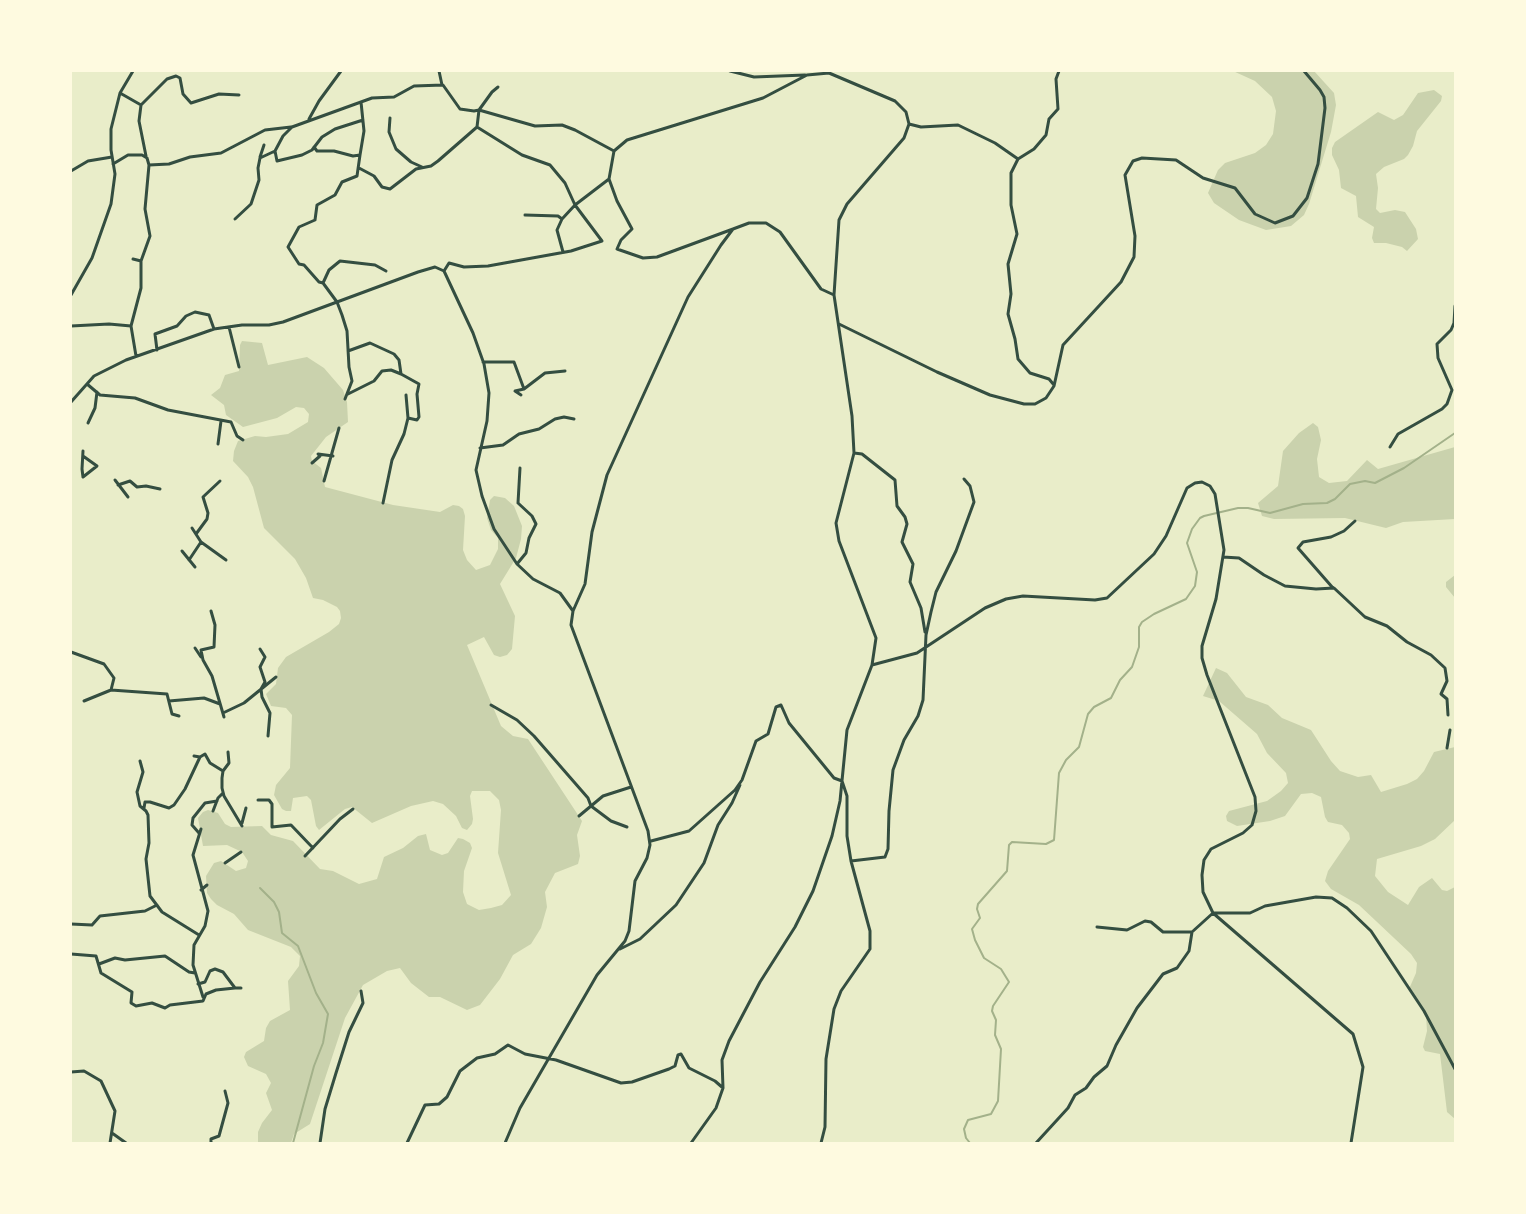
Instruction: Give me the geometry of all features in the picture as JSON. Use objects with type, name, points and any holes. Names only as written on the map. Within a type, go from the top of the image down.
[{"type":"street","points":[[71,295],[92,258],[111,204],[114,190],[110,128],[120,93],[133,71]]},
{"type":"street","points":[[309,119],[319,101],[341,71]]},
{"type":"street","points":[[439,71],[442,85],[460,109],[465,111],[480,110],[535,126],[562,125],[614,151]]},
{"type":"street","points":[[691,1143],[716,1108],[723,1088],[722,1060],[729,1042],[760,982],[795,927],[814,891],[832,836],[842,781],[847,730],[872,664],[876,638],[839,540],[836,524],[854,453],[852,416],[834,295],[839,220],[847,204],[904,138],[909,124],[906,112],[895,102],[829,73],[754,77],[729,71]]},
{"type":"street","points":[[1054,386],[1049,379],[1030,373],[1018,359],[1008,314],[1011,294],[1008,264],[1017,234],[1011,205],[1011,173],[1018,159],[1034,149],[1046,134],[1049,119],[1058,109],[1056,79],[1058,71]]},
{"type":"street","points":[[839,324],[937,372],[990,395],[1024,404],[1035,404],[1046,398],[1054,386],[1063,345],[1078,326],[1100,307],[1116,288],[1134,257],[1135,236],[1126,175],[1133,161],[1142,158],[1176,160],[1203,178],[1235,188],[1255,214],[1275,223],[1293,216],[1298,210],[1307,198],[1318,164],[1325,119],[1324,97],[1304,71]]},
{"type":"street","points":[[807,74],[763,98],[627,140],[614,151],[609,179],[620,210],[632,229],[617,249],[629,255],[643,258],[657,257],[749,223],[766,223],[780,232],[821,289],[834,295]]},
{"type":"street","points":[[136,356],[131,326],[141,288],[142,261],[150,236],[145,209],[149,165],[139,120],[141,105],[159,86],[176,76],[180,78],[183,94],[188,102],[196,102],[219,94],[239,95]]},
{"type":"street","points":[[149,165],[169,164],[190,157],[221,153],[265,130],[292,127],[309,119],[372,98],[394,97],[414,86],[442,85]]},
{"type":"street","points":[[359,168],[374,176],[382,186],[390,188],[416,169],[431,166],[448,154],[477,127],[480,110],[492,92],[498,87]]},
{"type":"street","points":[[120,93],[141,105]]},
{"type":"street","points":[[345,399],[352,381],[348,367],[347,332],[337,302],[324,283],[319,282],[304,265],[299,264],[289,251],[290,243],[299,227],[315,220],[317,205],[335,195],[342,182],[357,176],[358,160],[363,146],[361,102]]},
{"type":"street","points":[[390,118],[389,132],[396,149],[411,162],[423,167]]},
{"type":"street","points":[[292,127],[283,136],[275,151],[276,159],[281,161],[308,152],[322,137],[335,129],[363,120]]},
{"type":"street","points":[[909,124],[921,127],[958,125],[995,143],[1018,159]]},
{"type":"street","points":[[444,271],[449,263],[464,267],[488,266],[563,252],[590,246],[602,241],[575,205],[565,183],[550,166],[522,155],[477,127]]},
{"type":"street","points":[[235,218],[251,204],[259,180],[258,164],[264,145]]},
{"type":"street","points":[[314,147],[317,151],[334,151],[353,156],[360,155]]},
{"type":"street","points":[[260,158],[275,151]]},
{"type":"street","points":[[113,164],[128,155],[146,157]]},
{"type":"street","points":[[71,170],[88,161],[112,157]]},
{"type":"street","points":[[563,252],[557,230],[562,219],[575,205],[609,179]]},
{"type":"street","points":[[525,215],[558,216],[562,219]]},
{"type":"street","points":[[506,1143],[520,1108],[598,975],[620,949],[629,931],[635,881],[647,858],[651,841],[575,639],[571,625],[573,611],[585,584],[592,532],[607,475],[688,296],[721,244],[734,229]]},
{"type":"street","points":[[133,259],[142,261]]},
{"type":"street","points":[[324,283],[329,270],[340,260],[376,266],[386,271]]},
{"type":"street","points":[[71,402],[86,384],[111,366],[136,356],[214,329],[269,325],[435,267],[444,271],[473,333],[483,362],[489,393],[488,421],[476,470],[482,496],[494,529],[517,564],[533,579],[560,594],[573,611]]},
{"type":"street","points":[[1390,447],[1398,434],[1442,409],[1447,404],[1452,390],[1438,358],[1436,344],[1452,330],[1455,306]]},
{"type":"street","points":[[157,350],[155,334],[177,326],[186,316],[195,312],[209,315],[214,329]]},
{"type":"street","points":[[71,326],[109,324],[131,326]]},
{"type":"street","points":[[229,327],[239,367]]},
{"type":"street","points":[[348,351],[364,344],[376,344],[394,354],[399,360],[401,374]]},
{"type":"street","points":[[483,362],[514,362],[524,389]]},
{"type":"street","points":[[348,394],[374,381],[382,371],[391,370],[419,384],[417,394],[419,417],[418,420],[408,418]]},
{"type":"street","points":[[521,395],[515,391],[524,389],[545,373],[565,371]]},
{"type":"street","points":[[86,384],[100,395],[135,398],[168,410],[231,422],[237,436],[243,440]]},
{"type":"street","points":[[88,423],[95,408],[97,392]]},
{"type":"street","points":[[383,503],[392,460],[408,418],[406,395]]},
{"type":"street","points":[[480,448],[503,445],[519,434],[539,429],[555,418],[574,419]]},
{"type":"street","points":[[218,444],[221,421]]},
{"type":"street","points":[[324,481],[333,456],[339,428]]},
{"type":"street","points":[[83,453],[97,466],[83,477],[82,469],[83,453]]},
{"type":"street","points":[[851,861],[885,857],[888,849],[893,770],[904,740],[918,716],[923,700],[926,649],[926,635],[921,608],[910,582],[914,564],[902,542],[907,524],[905,517],[897,506],[895,480],[862,454],[854,453]]},
{"type":"street","points":[[312,463],[320,456],[318,454],[333,456]]},
{"type":"street","points":[[517,564],[526,553],[536,524],[532,516],[518,503],[520,468]]},
{"type":"street","points":[[926,635],[936,592],[956,551],[974,502],[970,486],[964,478]]},
{"type":"street","points":[[115,480],[128,497]]},
{"type":"street","points":[[118,485],[130,481],[138,487],[146,486],[160,489]]},
{"type":"street","points":[[196,534],[207,519],[208,513],[203,497],[220,481]]},
{"type":"street","points":[[872,664],[903,658],[926,649],[985,608],[1006,599],[1023,596],[1095,600],[1107,598],[1154,554],[1166,536],[1180,500],[1187,488],[1195,483],[1202,482],[1210,486],[1215,494],[1219,510],[1223,557],[1216,598],[1202,646],[1202,658],[1255,797],[1256,812],[1252,825],[1243,832],[1211,848],[1204,860],[1202,875],[1203,892],[1213,913],[1353,1034],[1363,1066],[1351,1143]]},
{"type":"street","points":[[1355,521],[1344,531],[1331,537],[1303,542],[1298,548],[1334,588],[1365,617],[1387,626],[1437,660],[1444,668],[1446,676],[1447,682],[1441,694],[1446,699],[1448,715]]},
{"type":"street","points":[[192,528],[201,542],[226,560]]},
{"type":"street","points":[[189,560],[201,542]]},
{"type":"street","points":[[182,551],[195,567]]},
{"type":"street","points":[[1223,557],[1239,558],[1264,575],[1285,586],[1316,590],[1334,588]]},
{"type":"street","points":[[211,611],[215,625],[214,647]]},
{"type":"street","points":[[203,660],[201,650],[219,644]]},
{"type":"street","points":[[194,648],[212,676],[224,715],[269,685],[276,677]]},
{"type":"street","points":[[260,649],[265,657],[260,667],[265,682],[261,689],[262,697],[270,713],[268,736]]},
{"type":"street","points":[[71,652],[104,664],[114,678],[110,690]]},
{"type":"street","points":[[84,701],[110,690],[167,694],[172,714],[179,716]]},
{"type":"street","points":[[169,701],[204,698],[221,704]]},
{"type":"street","points":[[491,705],[517,720],[544,746],[588,798],[591,806],[611,821],[627,828]]},
{"type":"street","points":[[620,949],[640,940],[676,905],[704,863],[718,825],[732,803],[742,780],[756,741],[768,734],[776,707],[781,705],[789,723],[834,778],[842,781]]},
{"type":"street","points":[[1447,748],[1450,730]]},
{"type":"street","points":[[228,752],[229,763],[223,771],[223,793],[242,826],[242,817],[246,808]]},
{"type":"street","points":[[144,808],[145,802],[169,808],[174,805],[185,788],[200,757],[205,754],[210,763],[223,771]]},
{"type":"street","points":[[194,756],[200,757]]},
{"type":"street","points":[[140,762],[143,772],[137,792],[140,806],[144,808],[148,815],[149,838],[146,859],[150,896],[162,912],[199,934]]},
{"type":"street","points":[[229,763],[236,764]]},
{"type":"street","points":[[651,841],[689,831],[735,790],[742,780]]},
{"type":"street","points":[[821,1143],[825,1127],[826,1059],[834,1009],[841,991],[870,950],[870,931],[851,861],[847,836],[847,796],[842,781]]},
{"type":"street","points":[[579,816],[603,796],[631,787]]},
{"type":"street","points":[[213,811],[223,793]]},
{"type":"street","points":[[258,800],[269,800],[272,804],[272,827],[291,825],[313,848]]},
{"type":"street","points":[[203,997],[195,973],[193,954],[199,934],[205,926],[208,911],[193,855],[200,831],[192,825],[193,818],[205,803],[217,801]]},
{"type":"street","points":[[306,856],[340,819],[353,809]]},
{"type":"street","points":[[225,864],[241,852]]},
{"type":"street","points":[[201,890],[207,885]]},
{"type":"street","points":[[1036,1143],[1068,1108],[1075,1095],[1086,1088],[1094,1077],[1107,1066],[1137,1008],[1163,974],[1177,968],[1189,951],[1192,932],[1213,913],[1250,913],[1265,906],[1316,897],[1332,898],[1347,908],[1371,932],[1419,1003],[1455,1069]]},
{"type":"street","points":[[71,924],[92,925],[100,916],[144,911],[157,905]]},
{"type":"street","points":[[1097,927],[1127,930],[1145,921],[1151,922],[1163,932],[1192,932]]},
{"type":"street","points":[[71,954],[93,954],[98,958],[101,973],[132,992],[133,1005],[152,1003],[165,1008],[170,1005],[203,1000],[203,997],[216,990],[241,988]]},
{"type":"street","points":[[99,964],[115,958],[125,960],[165,956],[189,972],[195,973]]},
{"type":"street","points":[[198,984],[205,982],[210,971],[215,969],[223,972],[235,988]]},
{"type":"street","points":[[320,1143],[325,1109],[336,1073],[350,1032],[363,1003],[361,991]]},
{"type":"street","points":[[407,1143],[425,1105],[439,1104],[447,1097],[460,1071],[477,1058],[495,1054],[508,1046],[525,1054],[536,1054],[549,1060],[556,1060],[621,1083],[632,1082],[669,1069],[675,1066],[678,1055],[681,1054],[689,1068],[715,1081],[723,1088]]},
{"type":"street","points":[[71,1072],[84,1071],[101,1081],[115,1111],[110,1143]]},
{"type":"street","points":[[211,1143],[212,1140],[219,1136],[228,1103],[225,1091]]},
{"type":"street","points":[[112,1134],[126,1143]]},
{"type":"green space","points":[[1233,71],[1314,71],[1334,93],[1336,105],[1331,132],[1309,204],[1304,215],[1291,226],[1266,230],[1239,220],[1214,203],[1208,193],[1218,170],[1225,163],[1255,153],[1266,145],[1273,134],[1276,111],[1272,97],[1255,81]]},
{"type":"green space","points":[[1434,90],[1442,96],[1441,101],[1417,131],[1413,146],[1408,155],[1404,159],[1384,167],[1376,174],[1378,188],[1376,209],[1380,213],[1395,210],[1405,212],[1416,229],[1418,239],[1407,251],[1402,247],[1386,243],[1374,243],[1372,238],[1374,227],[1358,217],[1356,196],[1341,188],[1339,170],[1332,155],[1332,148],[1335,142],[1378,112],[1394,120],[1403,115],[1418,93]]},
{"type":"green space","points":[[242,341],[262,343],[268,365],[307,357],[324,368],[343,390],[347,402],[348,422],[326,437],[311,456],[312,461],[321,468],[325,487],[393,505],[440,512],[453,505],[459,506],[463,509],[465,516],[463,550],[467,560],[476,570],[490,565],[498,549],[498,538],[491,530],[487,518],[490,500],[494,496],[505,498],[514,506],[522,526],[521,539],[516,558],[500,584],[515,616],[512,649],[507,655],[500,657],[494,655],[484,637],[467,645],[501,726],[513,736],[528,739],[582,821],[577,835],[580,856],[578,864],[555,873],[545,892],[547,907],[541,928],[531,944],[513,955],[500,979],[480,1005],[467,1010],[440,997],[429,997],[411,983],[400,968],[387,971],[363,985],[345,1018],[310,1124],[294,1134],[291,1143],[258,1143],[258,1132],[272,1110],[266,1093],[271,1083],[266,1074],[248,1066],[244,1057],[246,1052],[264,1041],[266,1028],[270,1021],[290,1010],[288,981],[299,966],[300,956],[291,947],[248,930],[234,914],[217,905],[211,899],[207,893],[206,876],[214,863],[221,861],[236,871],[246,868],[248,861],[242,852],[227,845],[203,846],[198,818],[203,812],[208,810],[218,813],[225,824],[231,827],[262,826],[271,835],[293,841],[320,869],[333,871],[359,884],[377,879],[384,857],[403,848],[418,836],[426,834],[430,850],[442,855],[448,853],[458,838],[463,839],[470,843],[472,848],[464,871],[463,892],[467,904],[479,910],[491,908],[502,905],[511,895],[498,853],[501,810],[499,800],[490,791],[472,791],[470,796],[473,819],[472,824],[467,830],[462,828],[456,816],[443,804],[433,801],[411,806],[372,823],[352,807],[345,809],[319,830],[316,826],[311,800],[307,796],[293,798],[291,811],[286,811],[282,809],[274,795],[276,785],[290,768],[292,715],[286,708],[271,706],[266,694],[276,684],[278,668],[286,657],[329,632],[339,624],[341,618],[337,607],[323,600],[313,598],[306,578],[295,559],[264,528],[253,487],[248,477],[233,461],[238,441],[255,436],[266,437],[288,434],[308,422],[309,414],[304,408],[296,407],[277,418],[243,427],[226,415],[224,405],[211,395],[220,388],[225,375],[239,371],[240,345]]},
{"type":"green space","points":[[1313,423],[1318,427],[1321,440],[1317,459],[1319,477],[1329,483],[1347,481],[1367,460],[1378,469],[1455,447],[1455,519],[1403,522],[1386,528],[1345,518],[1274,519],[1262,516],[1258,503],[1278,486],[1283,451],[1299,433]]},
{"type":"green space","points":[[1455,575],[1455,598],[1446,587],[1446,582]]},
{"type":"green space","points":[[1216,668],[1227,673],[1246,697],[1268,705],[1282,718],[1311,730],[1331,761],[1340,771],[1358,777],[1371,775],[1381,792],[1417,779],[1424,771],[1434,752],[1455,747],[1455,820],[1435,839],[1421,846],[1377,859],[1375,876],[1388,892],[1408,905],[1419,887],[1432,878],[1442,890],[1447,891],[1455,887],[1455,1119],[1447,1112],[1440,1054],[1425,1051],[1423,1047],[1427,1031],[1426,1015],[1409,989],[1416,973],[1417,963],[1411,954],[1359,905],[1331,889],[1325,881],[1328,871],[1350,839],[1349,833],[1342,825],[1328,822],[1325,817],[1321,797],[1312,793],[1301,794],[1285,816],[1270,821],[1237,826],[1227,821],[1226,816],[1229,811],[1267,801],[1281,791],[1288,783],[1286,773],[1267,753],[1257,734],[1219,701],[1203,696]]},
{"type":"waterway","points":[[970,1143],[966,1138],[964,1129],[968,1120],[991,1114],[998,1101],[1001,1049],[995,1035],[996,1020],[992,1011],[993,1006],[1009,982],[1001,969],[984,958],[975,940],[972,929],[980,918],[977,909],[978,904],[1007,871],[1009,845],[1012,842],[1046,844],[1054,840],[1059,773],[1066,760],[1079,747],[1088,714],[1094,707],[1111,698],[1120,680],[1132,667],[1139,647],[1139,627],[1142,622],[1154,614],[1186,599],[1195,586],[1197,572],[1187,543],[1192,529],[1200,518],[1204,516],[1238,508],[1248,508],[1270,513],[1303,504],[1327,503],[1335,499],[1350,484],[1365,481],[1375,483],[1404,468],[1455,433]]},
{"type":"waterway","points":[[260,888],[274,902],[279,912],[282,933],[298,946],[316,993],[328,1014],[323,1043],[314,1066],[293,1143]]}]
